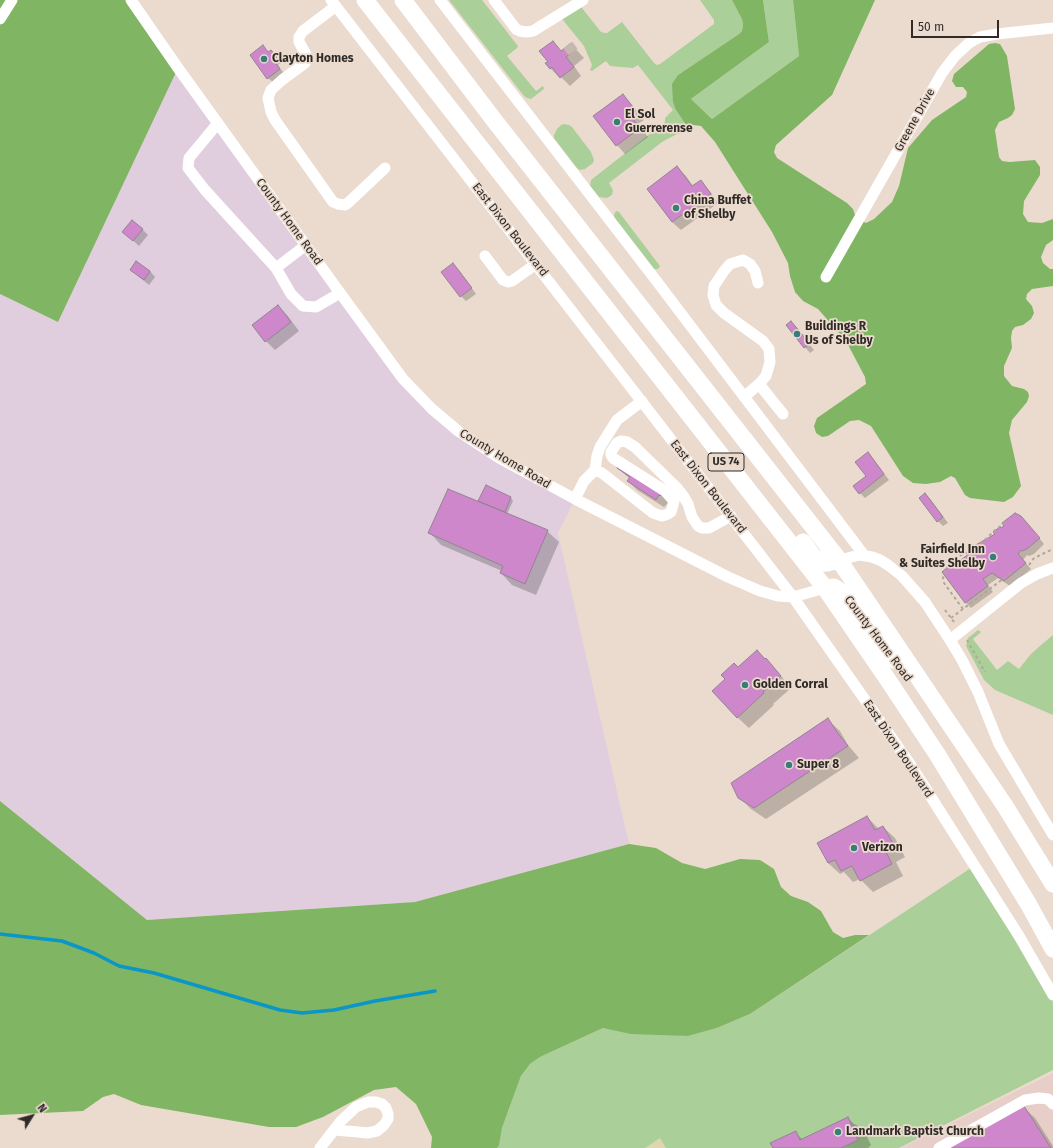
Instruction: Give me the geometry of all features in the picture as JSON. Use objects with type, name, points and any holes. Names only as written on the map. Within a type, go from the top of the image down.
[{"type":"highway","name":"US 74","points":[[365,0],[825,588],[888,680],[936,754],[1029,905],[1053,948]]},
{"type":"highway","name":"US 74","points":[[402,0],[494,120],[839,560],[940,707],[1005,806],[1053,884]]},
{"type":"highway","points":[[677,400],[690,404],[694,408],[753,478],[814,556],[823,563],[839,560]]},
{"type":"highway","name":"County Home Road","points":[[825,588],[834,587],[844,594],[919,693],[930,702],[940,707]]},
{"type":"street","points":[[0,19],[12,0]]},
{"type":"street","name":"County Home Road","points":[[131,0],[403,379],[432,409],[458,431],[499,458],[575,499],[728,577],[760,591],[778,596],[793,597],[825,588]]},
{"type":"street","points":[[440,0],[864,555]]},
{"type":"street","points":[[494,0],[516,28],[520,31],[526,32],[533,31],[583,0]]},
{"type":"street","points":[[334,3],[303,31],[299,37],[299,42],[308,58],[305,63],[271,90],[268,98],[271,112],[275,120],[333,202],[345,205],[385,168]]},
{"type":"street","name":"East Dixon Boulevard","points":[[334,3],[793,597],[912,767],[1019,936],[1053,995]]},
{"type":"street","name":"Greene Drive","points":[[826,278],[942,72],[955,56],[969,44],[980,38],[997,34],[1053,28]]},
{"type":"street","points":[[218,123],[189,158],[188,168],[205,190],[276,268],[291,294],[302,306],[316,307],[340,293]]},
{"type":"street","points":[[276,268],[306,245]]},
{"type":"street","points":[[485,256],[503,280],[508,282],[512,281],[536,264]]},
{"type":"street","points":[[744,396],[759,384],[766,376],[770,362],[769,349],[763,341],[724,313],[716,305],[713,295],[714,286],[724,270],[730,264],[743,260],[750,264],[755,271],[758,283]]},
{"type":"street","points":[[759,384],[783,414]]},
{"type":"street","points":[[575,499],[584,481],[595,470],[600,447],[617,420],[642,401]]},
{"type":"street","points":[[595,470],[602,473],[653,513],[662,516],[671,512],[674,501],[666,491],[613,458],[611,455],[611,452],[617,443],[621,441],[627,442],[635,447],[677,488],[688,504],[692,517],[698,526],[702,528],[709,528],[731,516]]},
{"type":"street","points":[[839,560],[864,555],[880,560],[902,576],[925,602],[950,640],[972,680],[999,744],[1053,834]]},
{"type":"street","points":[[950,640],[1021,583],[1037,574],[1053,568]]},
{"type":"street","points":[[938,1148],[1025,1100],[1039,1098],[1048,1099],[1053,1104]]},
{"type":"street","points":[[320,1148],[335,1130]]},
{"type":"path","points":[[963,609],[944,583],[943,578],[948,567],[961,555],[971,552],[1007,521]]},
{"type":"path","points":[[1027,567],[1034,558],[1053,549]]},
{"type":"path","points":[[951,618],[1012,574],[1017,572]]},
{"type":"shaded area","points":[[178,68],[403,379],[458,431],[575,499],[558,533],[629,844],[415,902],[147,920],[0,801],[0,294],[58,322]]},
{"type":"shaded area","points":[[1053,1073],[1053,1148],[901,1148]]},
{"type":"green space","points":[[0,0],[131,0],[178,68],[58,322],[0,294]]},
{"type":"green space","points":[[449,0],[482,0],[518,46],[507,56],[536,91],[543,86],[544,89],[531,99],[524,96]]},
{"type":"green space","points":[[700,0],[732,0],[742,18],[742,31],[678,75],[676,110],[688,128],[687,132],[677,134],[662,142],[609,183],[613,190],[612,195],[607,198],[599,197],[590,186],[591,180],[665,122],[665,118],[673,110],[638,65],[633,68],[610,66],[606,61],[592,71],[590,70],[592,65],[584,46],[562,19],[579,6],[601,32],[607,33],[622,22],[657,65],[714,24],[714,20]]},
{"type":"green space","points":[[732,0],[763,0],[769,42],[691,99],[712,119],[799,56],[793,0],[875,0],[832,95],[776,145],[774,152],[777,158],[847,203],[853,209],[856,218],[866,223],[874,219],[892,202],[899,186],[908,148],[932,120],[966,97],[967,92],[963,87],[956,87],[952,81],[954,74],[989,44],[1000,44],[1007,56],[1015,109],[1012,115],[999,122],[995,130],[999,157],[1002,161],[1010,162],[1035,160],[1040,167],[1040,175],[1024,201],[1023,214],[1028,222],[1042,223],[1053,219],[1053,240],[1046,245],[1041,257],[1043,263],[1050,269],[1053,269],[1053,286],[1032,289],[1027,294],[1026,299],[1032,306],[1034,313],[1031,319],[1023,325],[1015,327],[1012,331],[1012,348],[1004,366],[1004,376],[1012,386],[1024,389],[1028,392],[1029,396],[1027,402],[1012,420],[1009,433],[1021,486],[1013,497],[1004,502],[970,498],[965,495],[955,478],[951,476],[940,482],[926,484],[913,483],[903,476],[871,426],[859,420],[850,421],[828,436],[822,437],[816,433],[814,426],[817,418],[866,384],[865,377],[846,341],[818,309],[803,301],[795,292],[788,263],[772,232],[715,142],[701,126],[693,125],[688,128],[676,110],[673,102],[672,84],[678,75],[742,31],[742,19]]},
{"type":"green space","points":[[763,0],[793,0],[799,56],[712,119],[691,99],[769,42]]},
{"type":"green space","points":[[564,124],[572,127],[591,152],[594,160],[593,163],[585,169],[580,170],[577,168],[554,138],[557,129]]},
{"type":"green space","points":[[616,211],[619,212],[660,266],[658,269],[654,269],[615,219],[614,215]]},
{"type":"green space","points":[[978,630],[981,632],[973,639],[997,670],[1008,661],[1019,669],[1030,655],[1053,635],[1053,715],[995,690],[984,680],[966,646],[968,638]]},
{"type":"green space","points":[[0,801],[147,920],[415,902],[629,844],[656,848],[682,863],[705,869],[740,859],[760,860],[774,869],[781,887],[791,896],[808,902],[821,911],[833,932],[843,938],[855,935],[869,935],[750,1014],[717,1028],[688,1036],[631,1034],[603,1028],[540,1057],[530,1064],[521,1076],[502,1128],[499,1146],[497,1148],[431,1148],[432,1137],[416,1104],[396,1087],[374,1090],[323,1117],[296,1127],[269,1127],[141,1105],[114,1094],[103,1097],[83,1111],[0,1115]]},
{"type":"green space","points":[[974,866],[1053,995],[1053,1070],[899,1148],[497,1148],[499,1146],[502,1128],[521,1076],[530,1064],[540,1057],[603,1028],[688,1036],[717,1028],[750,1014]]},
{"type":"sand","points":[[660,1138],[666,1148],[645,1148]]},
{"type":"building","points":[[553,41],[561,51],[571,43],[576,49],[566,57],[574,67],[560,78],[552,67],[550,69],[545,63],[548,62],[539,51]]},
{"type":"building","points":[[263,45],[268,52],[271,50],[277,57],[273,59],[280,69],[267,79],[250,55]]},
{"type":"building","name":"El Sol Guerrerense","points":[[623,94],[636,111],[630,115],[640,128],[616,146],[593,116]]},
{"type":"building","name":"China Buffet of Shelby","points":[[677,166],[692,186],[701,180],[711,194],[672,222],[647,189]]},
{"type":"building","points":[[132,220],[143,229],[133,241],[122,232]]},
{"type":"building","points":[[136,261],[150,271],[144,280],[130,270]]},
{"type":"building","points":[[453,263],[472,288],[460,297],[441,272]]},
{"type":"building","points":[[278,305],[291,322],[265,342],[252,325]]},
{"type":"building","points":[[791,321],[810,344],[804,348],[786,325]]},
{"type":"building","points":[[868,452],[884,474],[859,494],[853,486],[866,476],[855,462]]},
{"type":"building","points":[[618,465],[666,487],[656,500],[627,481],[630,477],[617,468]]},
{"type":"building","points":[[486,485],[511,497],[505,512],[478,501]]},
{"type":"building","points":[[448,489],[548,530],[525,584],[500,573],[503,566],[428,533]]},
{"type":"building","points":[[925,493],[943,517],[937,522],[919,498]]},
{"type":"building","name":"Fairfield Inn & Suites Shelby","points":[[1015,513],[1021,516],[1040,538],[1028,548],[1023,551],[1021,550],[1018,554],[1026,563],[1004,581],[992,573],[983,579],[988,586],[965,603],[942,572],[956,560],[958,562],[973,551],[975,549],[974,546],[995,534],[993,532],[1004,526],[1002,523]]},
{"type":"building","name":"Golden Corral","points":[[757,650],[781,676],[737,718],[712,691],[725,679],[721,675],[734,663],[738,667]]},
{"type":"building","name":"Super 8","points":[[828,718],[848,746],[754,808],[738,798],[731,783]]},
{"type":"building","name":"Verizon","points":[[867,816],[875,830],[883,826],[894,845],[885,850],[892,864],[860,881],[852,866],[841,871],[835,860],[828,863],[817,843]]},
{"type":"building","points":[[1024,1106],[1051,1148],[948,1148]]},
{"type":"building","name":"Landmark Baptist Church","points":[[848,1117],[852,1126],[856,1125],[860,1134],[856,1136],[858,1140],[841,1148],[773,1148],[770,1143],[796,1131],[800,1140]]},
{"type":"waterway","points":[[0,934],[62,941],[94,953],[119,966],[154,973],[280,1010],[302,1013],[334,1010],[375,1001],[435,991]]},
{"type":"tunnel","points":[[568,45],[573,52]]},
{"type":"place","name":"Clayton Homes","points":[[264,59]]},
{"type":"place","name":"El Sol Guerrerense","points":[[617,122]]},
{"type":"place","name":"China Buffet of Shelby","points":[[676,208]]},
{"type":"place","name":"Buildings R Us of Shelby","points":[[797,334]]},
{"type":"place","name":"Fairfield Inn & Suites Shelby","points":[[993,557]]},
{"type":"place","name":"Golden Corral","points":[[745,685]]},
{"type":"place","name":"Super 8","points":[[789,765]]},
{"type":"place","name":"Verizon","points":[[854,848]]},
{"type":"place","name":"Landmark Baptist Church","points":[[838,1132]]}]
